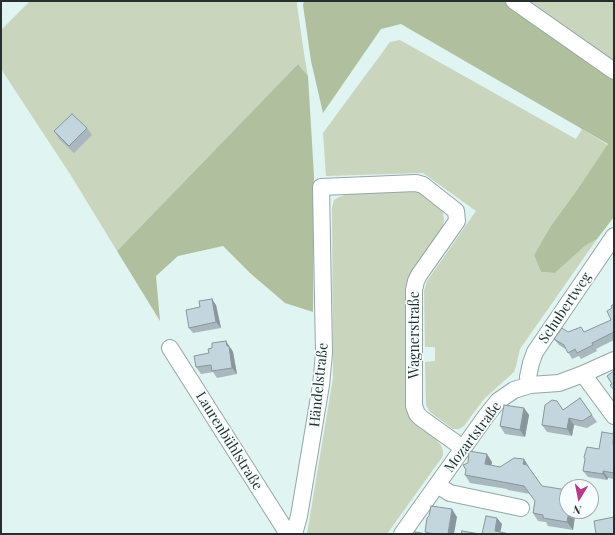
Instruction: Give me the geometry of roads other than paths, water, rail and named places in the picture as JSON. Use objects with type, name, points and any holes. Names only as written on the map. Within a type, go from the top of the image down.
[{"type":"street","points":[[514,1],[614,71]]},
{"type":"street","name":"Wagnerstraße","points":[[321,187],[416,183],[423,185],[456,210],[457,221],[419,275],[414,290],[414,406],[417,414],[421,418],[463,448]]},
{"type":"street","name":"Händelstraße","points":[[294,534],[299,516],[321,385],[324,353],[321,187]]},
{"type":"street","name":"Schubertweg","points":[[530,385],[528,377],[535,352],[614,236]]},
{"type":"street","name":"Laurenbühlstraße","points":[[170,348],[288,534]]},
{"type":"street","name":"Mozartstraße","points":[[402,534],[498,401],[514,390],[530,385],[559,382],[583,374],[614,360]]},
{"type":"street","points":[[583,374],[614,416]]},
{"type":"street","points":[[437,485],[450,493],[521,508]]}]
